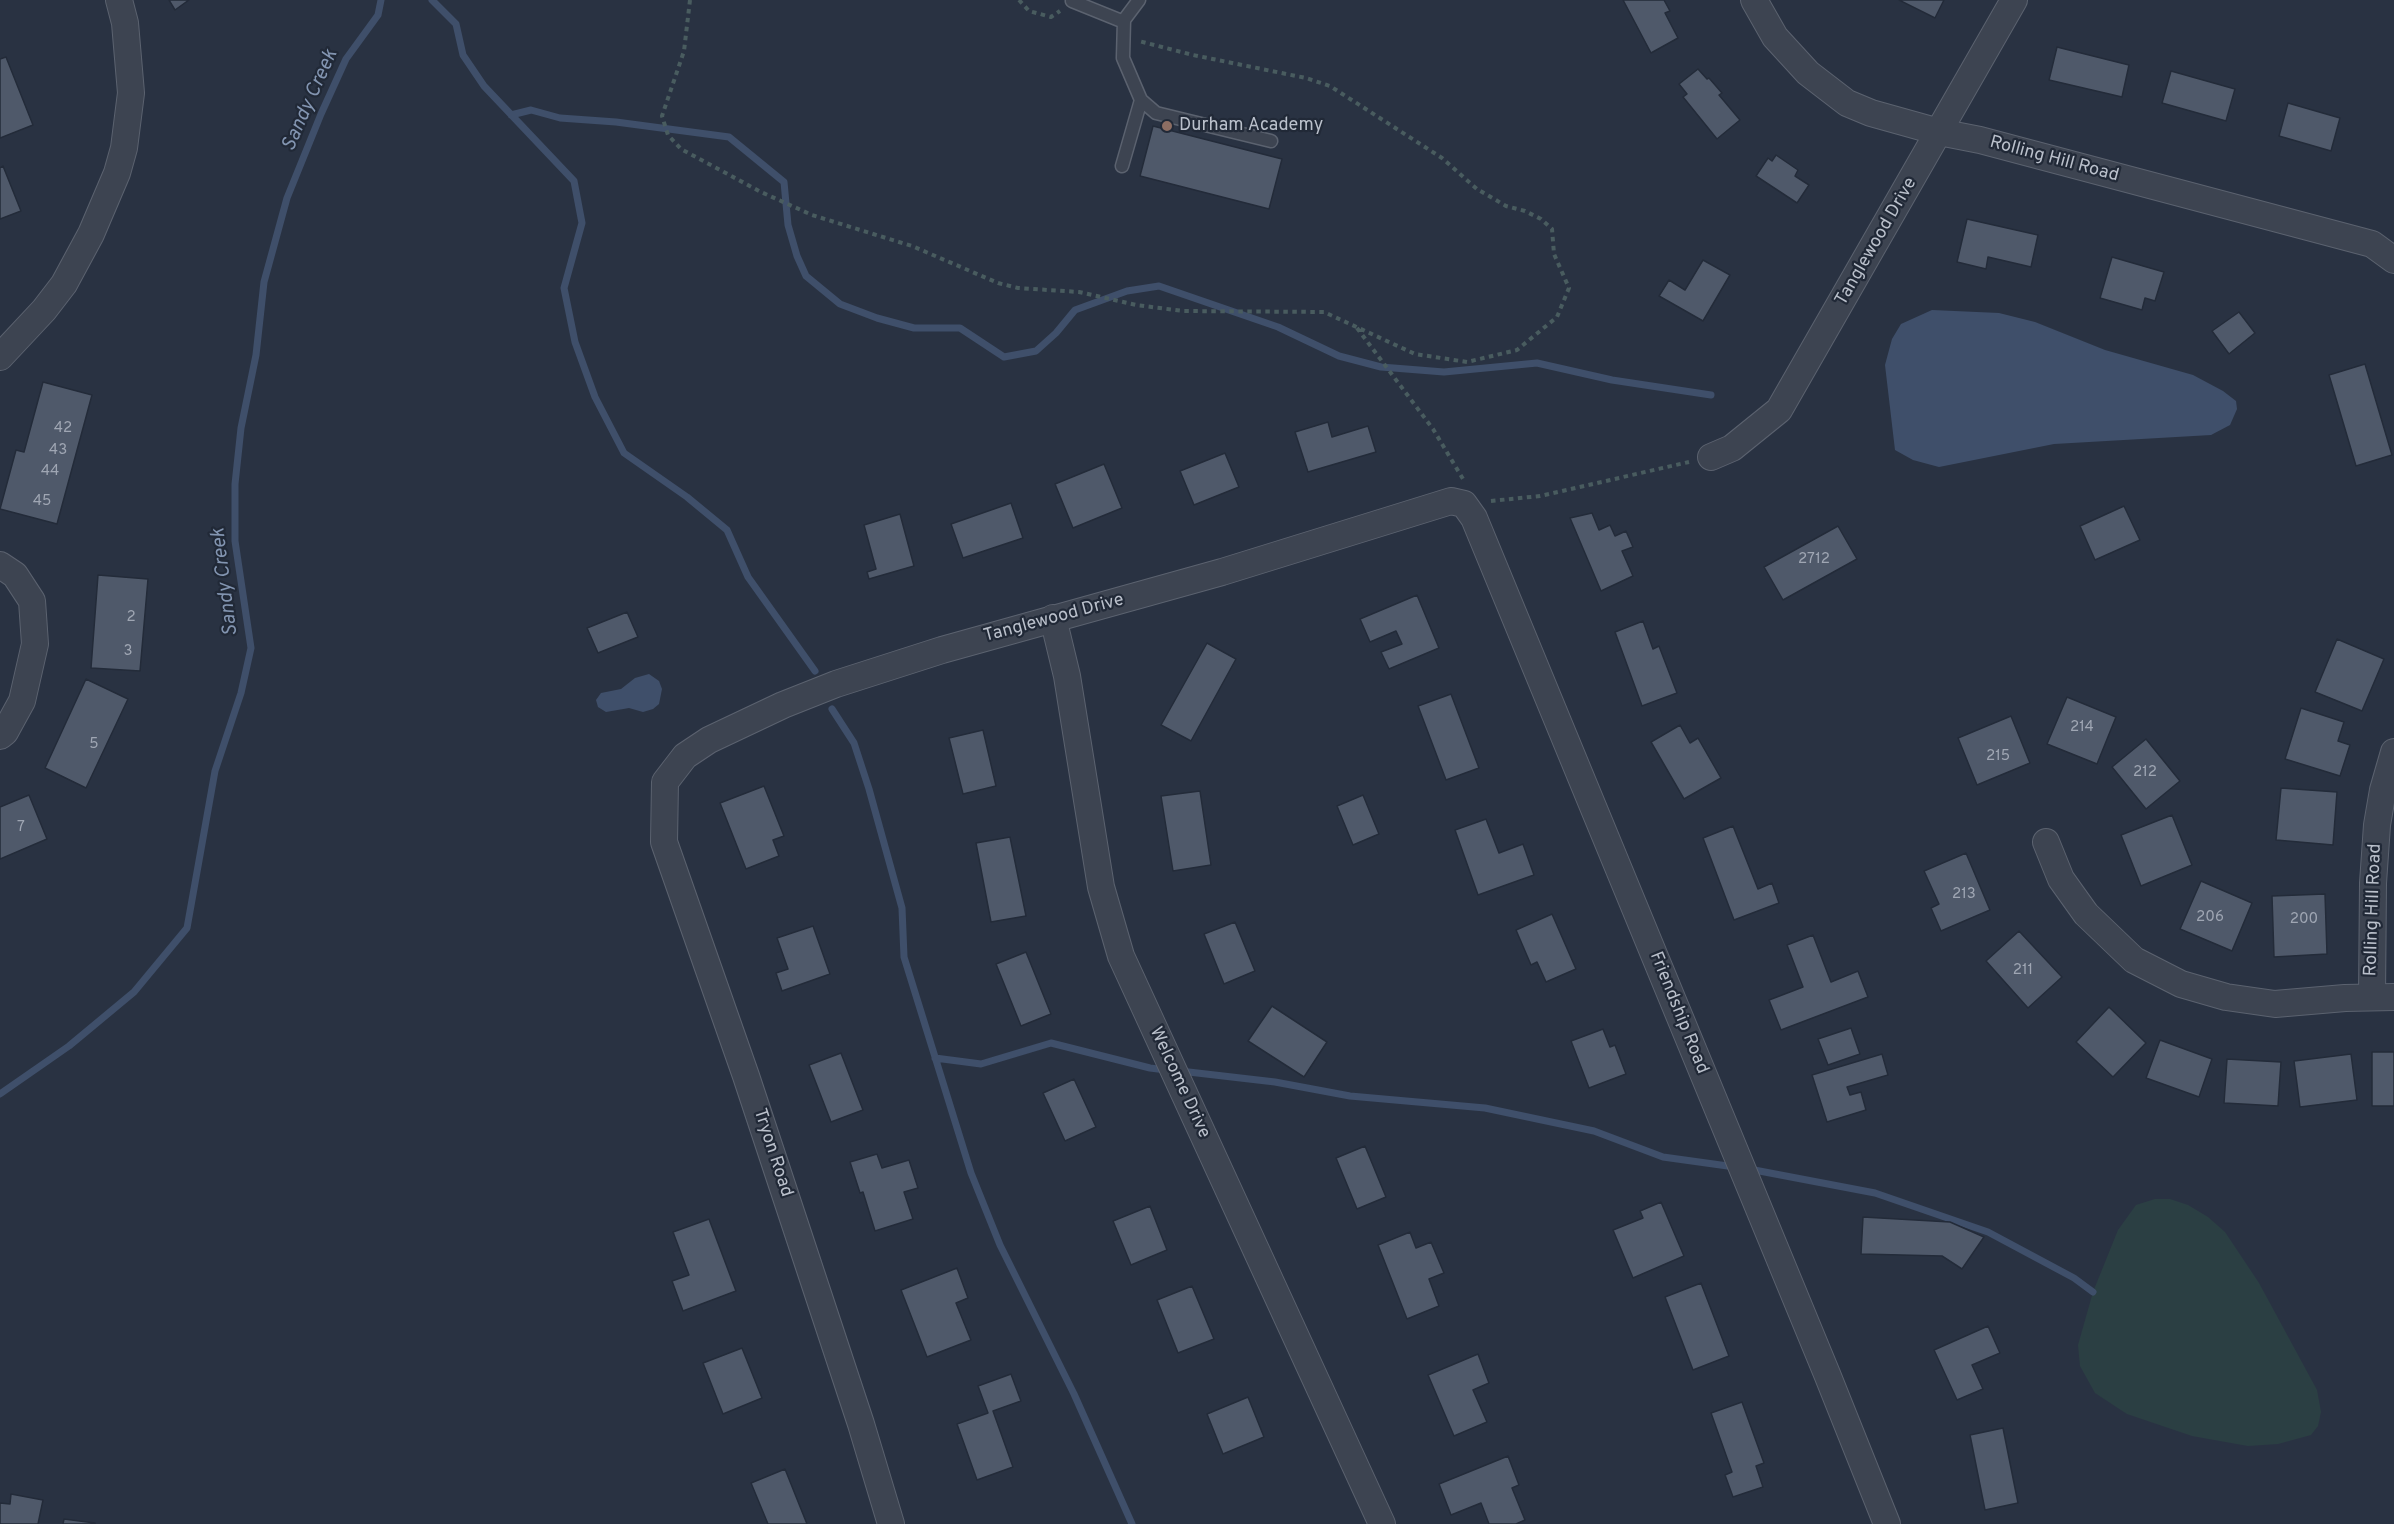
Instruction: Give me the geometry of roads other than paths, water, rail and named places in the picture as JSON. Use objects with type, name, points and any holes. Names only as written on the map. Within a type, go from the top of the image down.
[{"type":"street","points":[[0,357],[44,310],[64,284],[91,234],[117,173],[124,148],[131,93],[125,23],[119,0]]},
{"type":"street","name":"Rolling Hill Road","points":[[1754,0],[1775,37],[1794,59],[1847,103],[1870,114],[1980,140],[2372,244],[2394,260]]},
{"type":"street","name":"Tanglewood Drive","points":[[1711,457],[1732,448],[1779,410],[2014,0]]},
{"type":"street","name":"Tanglewood Drive","points":[[665,782],[685,756],[709,741],[783,705],[836,684],[942,650],[1222,572],[1451,501],[1464,504]]},
{"type":"street","name":"Friendship Road","points":[[1464,504],[1474,518],[1887,1524]]},
{"type":"street","points":[[0,565],[15,575],[32,601],[35,644],[22,701],[0,736]]},
{"type":"street","name":"Welcome Drive","points":[[1053,618],[1067,676],[1101,887],[1121,956],[1382,1524]]},
{"type":"street","name":"Rolling Hill Road","points":[[2383,997],[2373,883],[2377,825],[2383,789],[2394,752]]},
{"type":"street","name":"Tryon Road","points":[[665,782],[664,842],[746,1077],[861,1424],[891,1524]]},
{"type":"street","points":[[2046,842],[2061,879],[2086,914],[2134,960],[2181,984],[2226,998],[2275,1004],[2383,997]]},
{"type":"lane","points":[[1139,0],[1124,24],[1123,58],[1141,100],[1156,113],[1271,141]]},
{"type":"lane","points":[[1072,1],[1124,24]]},
{"type":"lane","points":[[1122,166],[1141,100]]},
{"type":"water","points":[[1932,310],[1999,313],[2035,322],[2105,350],[2193,375],[2223,391],[2236,401],[2237,409],[2230,425],[2211,435],[2054,444],[1939,467],[1913,460],[1895,450],[1885,365],[1892,339],[1901,324]]},
{"type":"water","points":[[649,674],[659,681],[662,689],[659,704],[653,709],[643,712],[629,708],[606,712],[598,707],[596,700],[601,693],[621,689],[635,678]]},
{"type":"waterway","name":"Sandy Creek","points":[[0,1094],[69,1046],[134,992],[187,928],[215,771],[241,693],[251,648],[235,541],[235,484],[241,428],[256,355],[264,282],[287,198],[321,114],[346,59],[378,15],[381,0]]},
{"type":"waterway","points":[[432,0],[456,24],[463,55],[484,86],[574,181],[582,223],[564,288],[575,342],[595,397],[624,453],[687,497],[727,530],[748,577],[815,671]]},
{"type":"waterway","points":[[511,115],[531,110],[560,118],[616,122],[729,137],[784,182],[788,225],[797,256],[806,276],[840,304],[877,318],[914,328],[960,328],[1004,357],[1036,351],[1056,333],[1075,310],[1127,291],[1159,286],[1278,327],[1339,356],[1381,367],[1444,372],[1537,363],[1612,380],[1711,395]]},
{"type":"waterway","points":[[832,709],[854,743],[869,789],[902,908],[904,957],[971,1173],[1000,1245],[1074,1394],[1132,1524]]},
{"type":"waterway","points":[[935,1058],[981,1064],[1051,1043],[1166,1070]]},
{"type":"waterway","points":[[1180,1071],[1275,1082],[1350,1096],[1485,1108],[1594,1131],[1663,1157],[1735,1167]]},
{"type":"waterway","points":[[1749,1169],[1875,1193],[1988,1232],[2074,1278],[2093,1292]]},
{"type":"place","name":"Durham Academy","points":[[1167,126]]}]
